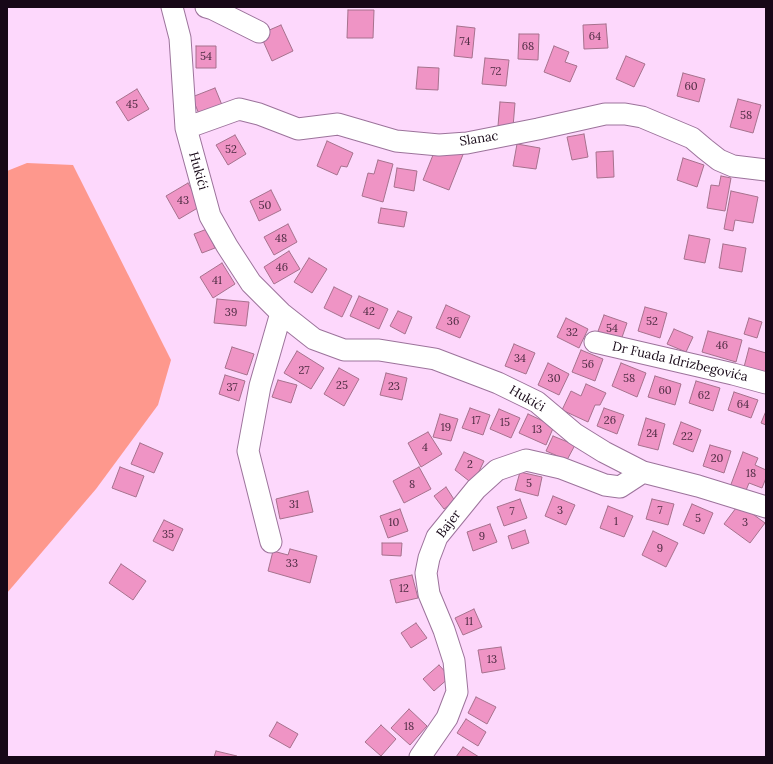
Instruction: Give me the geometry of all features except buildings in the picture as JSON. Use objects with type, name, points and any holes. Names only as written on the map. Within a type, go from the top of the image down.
[{"type":"street","name":"Hukići","points":[[172,7],[180,38],[186,128],[210,216],[251,283],[281,313],[314,339],[344,350],[379,350],[435,359],[498,383],[537,402],[575,434],[604,452],[643,472],[698,486],[766,507]]},
{"type":"street","points":[[206,7],[259,32]]},
{"type":"street","name":"Slanac","points":[[186,128],[239,109],[259,114],[298,129],[338,124],[396,141],[438,144],[467,143],[605,114],[625,114],[642,117],[686,135],[692,138],[719,160],[733,166],[766,170]]},
{"type":"street","points":[[271,542],[248,451],[260,386],[281,313]]},
{"type":"street","name":"Dr Fuada Idrizbegovića","points":[[595,342],[766,383]]},
{"type":"street","name":"Bajer","points":[[420,757],[447,718],[457,692],[454,662],[444,630],[429,594],[426,573],[429,558],[437,537],[476,489],[492,475],[498,470],[526,460],[560,468],[605,485],[620,487],[643,472]]},
{"type":"shaded area","points":[[27,163],[73,165],[171,360],[158,405],[96,489],[7,593],[7,171]]}]
